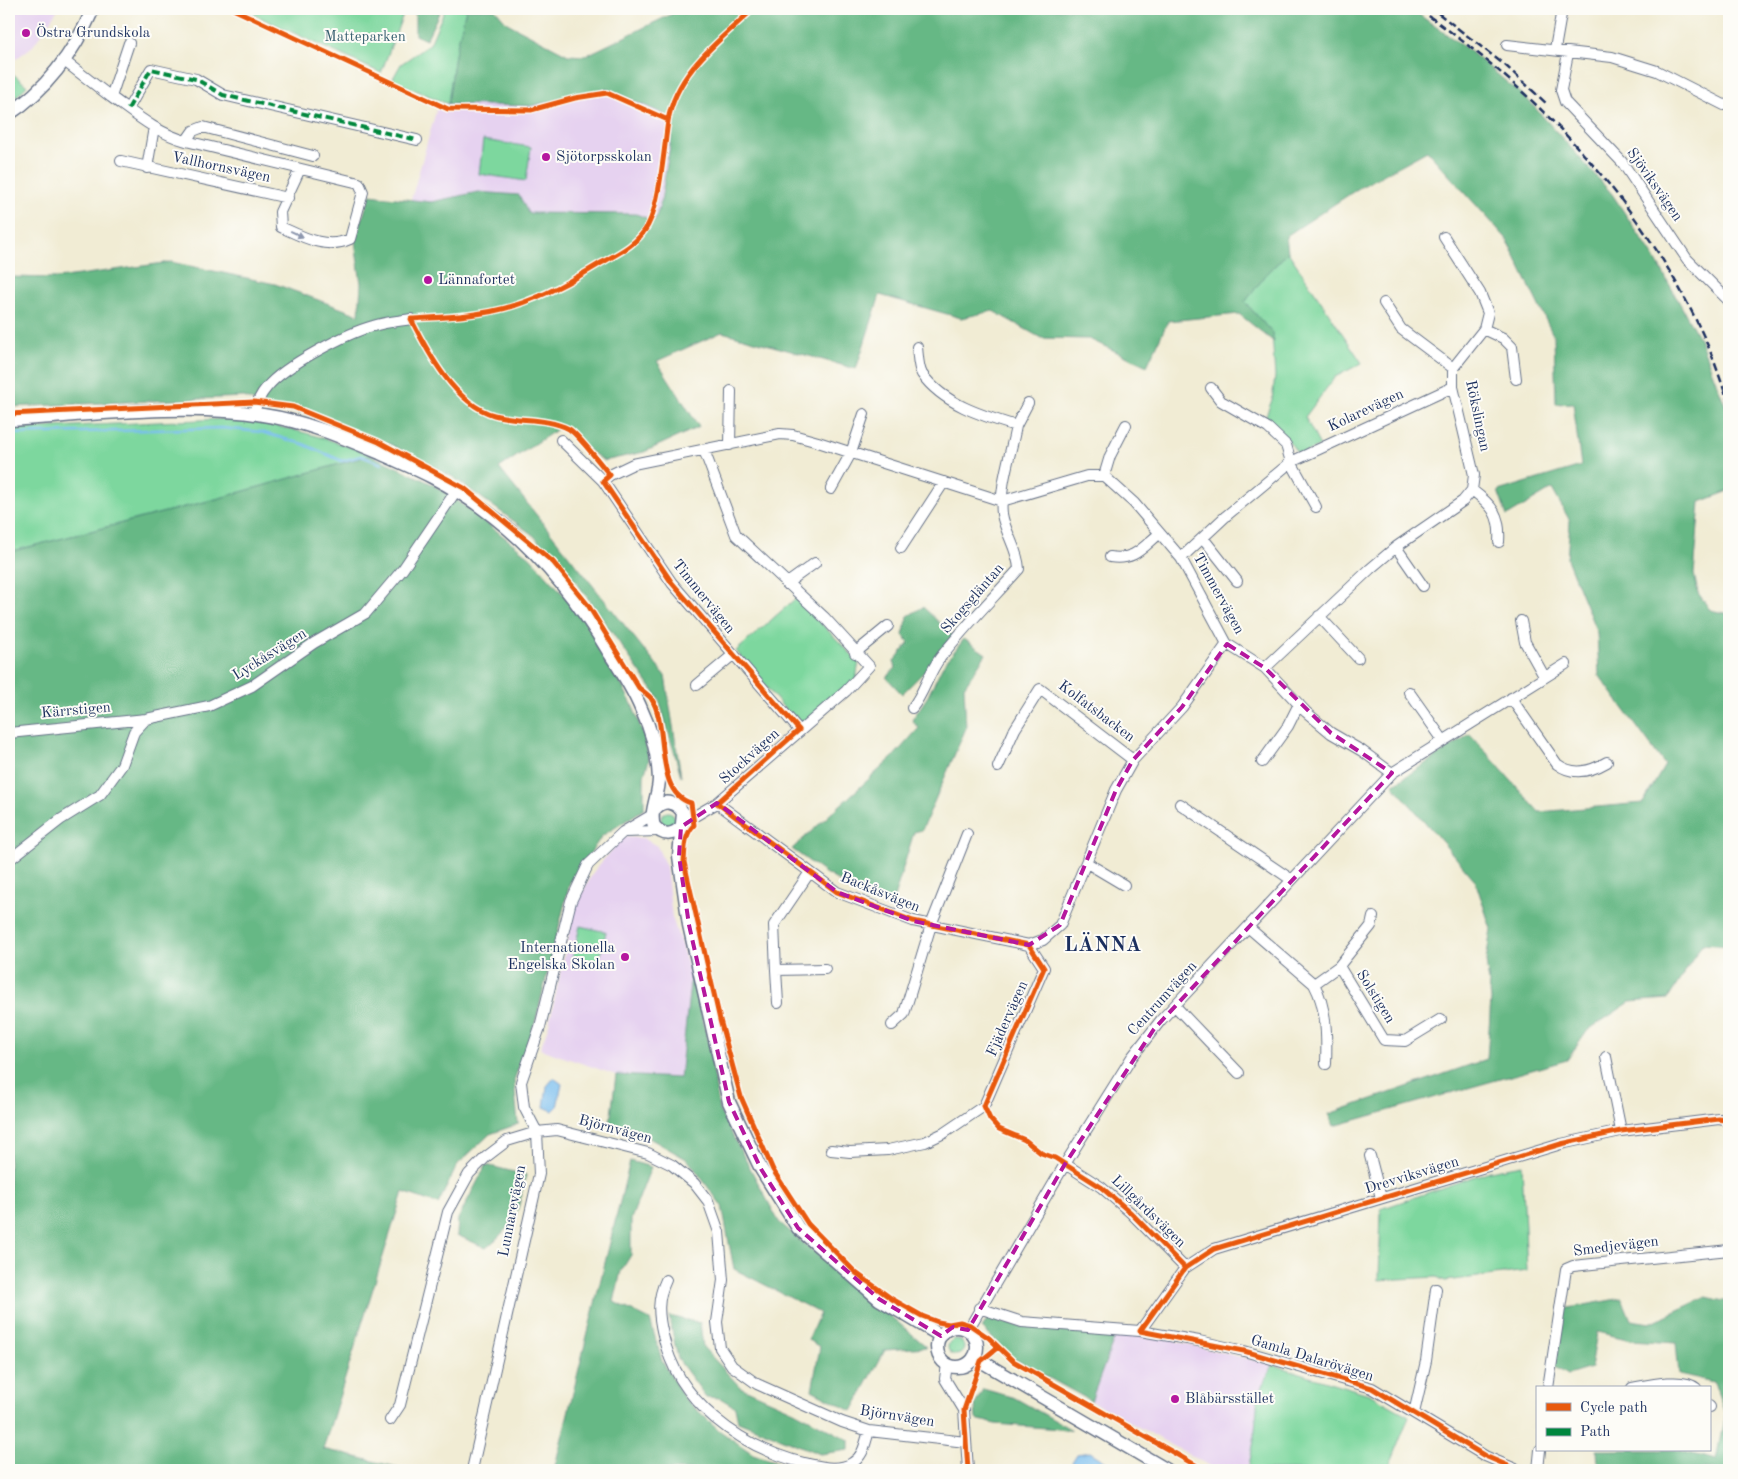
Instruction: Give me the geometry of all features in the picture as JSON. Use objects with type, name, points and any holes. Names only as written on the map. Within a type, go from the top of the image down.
[{"type":"street","points":[[9,114],[31,97],[63,60],[77,40],[93,9]]},
{"type":"street","points":[[1555,49],[1562,9]]},
{"type":"street","points":[[111,96],[129,42]]},
{"type":"street","points":[[1507,45],[1612,57],[1657,71],[1724,106]]},
{"type":"street","name":"Sjöviksvägen","points":[[1568,53],[1561,90],[1565,102],[1622,162],[1687,259],[1729,301]]},
{"type":"street","name":"Vallhornsvägen","points":[[63,60],[154,127],[186,141],[359,183],[363,192],[350,239],[338,244],[312,241],[281,227],[280,212],[300,169]]},
{"type":"street","points":[[128,109],[151,69],[196,79],[223,94],[272,104],[416,140]]},
{"type":"street","name":"Vallhornsvägen","points":[[147,168],[154,127]]},
{"type":"street","name":"Vallhornsvägen","points":[[186,141],[193,131],[203,127],[313,156]]},
{"type":"street","name":"Vallhornsvägen","points":[[120,161],[288,198]]},
{"type":"street","points":[[1444,237],[1480,293],[1488,313],[1484,330],[1503,338],[1512,347],[1516,379]]},
{"type":"street","points":[[1384,303],[1401,329],[1454,368]]},
{"type":"street","points":[[254,414],[257,402],[266,388],[277,376],[308,355],[372,326],[412,319]]},
{"type":"street","name":"Rökslingan","points":[[1472,490],[1474,475],[1453,387],[1454,368],[1484,330]]},
{"type":"street","points":[[916,347],[921,372],[933,386],[964,408],[1016,426]]},
{"type":"street","name":"Kolarevägen","points":[[1181,558],[1291,462],[1453,387]]},
{"type":"street","points":[[1211,388],[1221,401],[1268,428],[1286,445],[1291,462],[1316,507]]},
{"type":"street","points":[[730,445],[731,391]]},
{"type":"street","points":[[1002,501],[1016,426],[1028,402]]},
{"type":"street","points":[[9,420],[168,412],[254,414],[296,422],[340,436],[432,477],[456,491],[513,532],[571,593],[598,634],[643,712],[656,751],[659,780],[652,821],[661,832],[681,877]]},
{"type":"street","points":[[831,489],[851,453],[864,414]]},
{"type":"street","points":[[606,475],[633,464],[768,436],[793,435],[1002,501],[1087,476],[1104,476],[1110,456],[1126,425]]},
{"type":"street","name":"Timmervägen","points":[[561,440],[606,475],[672,582],[799,730]]},
{"type":"street","name":"Stockvägen","points":[[682,825],[718,803],[799,730],[846,691],[869,666],[855,653],[825,618],[786,584],[736,535],[704,450]]},
{"type":"street","name":"Timmervägen","points":[[1104,476],[1134,503],[1181,558],[1227,644],[1264,668],[1331,733],[1362,751],[1392,773]]},
{"type":"street","points":[[901,548],[944,482]]},
{"type":"street","points":[[1264,668],[1396,547],[1463,501],[1472,490],[1491,504],[1500,528],[1499,542]]},
{"type":"street","name":"Lyckåsvägen","points":[[146,720],[209,706],[252,686],[314,643],[366,613],[403,569],[456,491]]},
{"type":"street","name":"Skogsgläntan","points":[[912,708],[921,696],[928,676],[941,658],[1019,569],[1018,557],[1002,516],[1002,501]]},
{"type":"street","points":[[1110,557],[1122,559],[1132,556],[1159,534]]},
{"type":"street","points":[[1203,538],[1237,581]]},
{"type":"street","points":[[1396,547],[1423,586]]},
{"type":"street","points":[[786,584],[814,563]]},
{"type":"street","points":[[1319,616],[1358,658]]},
{"type":"street","points":[[1521,621],[1525,642],[1544,676]]},
{"type":"street","points":[[855,653],[888,626]]},
{"type":"street","points":[[1029,945],[1043,940],[1060,925],[1116,790],[1133,760],[1182,707],[1227,644]]},
{"type":"street","name":"Timmervägen","points":[[697,685],[734,654]]},
{"type":"street","name":"Centrumvägen","points":[[968,1330],[979,1308],[1065,1164],[1132,1057],[1175,1006],[1392,773],[1544,676],[1566,664]]},
{"type":"street","name":"Kolfatsbacken","points":[[998,767],[1015,730],[1040,689],[1133,760]]},
{"type":"street","points":[[1409,692],[1443,740]]},
{"type":"street","points":[[1511,698],[1561,768],[1566,771],[1591,771],[1607,762]]},
{"type":"street","points":[[1262,762],[1288,726],[1299,704]]},
{"type":"street","points":[[9,860],[60,820],[100,795],[122,766],[134,732],[146,720]]},
{"type":"street","name":"Kärrstigen","points":[[9,733],[146,720]]},
{"type":"street","points":[[659,780],[675,805],[682,825],[679,856],[689,925],[729,1102],[761,1169],[798,1228],[879,1299],[940,1336]]},
{"type":"street","points":[[654,812],[664,803],[704,810]]},
{"type":"street","name":"Backåsvägen","points":[[718,803],[837,892],[913,921],[1029,945]]},
{"type":"street","points":[[1180,804],[1292,880]]},
{"type":"street","name":"Lunnarevägen","points":[[472,1470],[538,1174],[537,1132],[524,1106],[521,1082],[540,1026],[571,901],[588,865],[623,832],[654,812]]},
{"type":"street","points":[[623,832],[676,832],[682,825]]},
{"type":"street","name":"Backåsvägen","points":[[931,925],[967,834]]},
{"type":"street","points":[[1087,863],[1124,885]]},
{"type":"street","points":[[778,1003],[774,925],[810,872]]},
{"type":"street","name":"Solstigen","points":[[1314,984],[1339,966],[1371,926],[1373,917]]},
{"type":"street","points":[[892,1025],[904,1014],[931,925]]},
{"type":"street","points":[[1249,928],[1314,984],[1322,999],[1327,1041],[1326,1064]]},
{"type":"street","name":"Fjädervägen","points":[[831,1150],[850,1152],[888,1150],[925,1142],[944,1133],[984,1106],[1044,968],[1029,945]]},
{"type":"street","name":"Solstigen","points":[[1339,966],[1384,1040],[1405,1041],[1441,1020]]},
{"type":"street","points":[[776,970],[825,969]]},
{"type":"street","points":[[1175,1006],[1239,1073]]},
{"type":"street","points":[[1606,1056],[1621,1131]]},
{"type":"street","name":"Drevviksvägen","points":[[1140,1331],[1185,1268],[1214,1249],[1561,1144],[1621,1131],[1719,1119],[1729,1121]]},
{"type":"street","name":"Björnvägen","points":[[390,1420],[400,1405],[448,1212],[469,1174],[486,1157],[507,1141],[537,1132],[557,1130],[648,1152],[672,1165],[694,1183],[708,1201],[719,1232],[723,1280],[717,1322],[720,1348],[732,1366],[757,1384],[842,1422],[869,1431],[966,1442]]},
{"type":"street","points":[[1370,1156],[1381,1198]]},
{"type":"street","name":"Lillgårdsvägen","points":[[1065,1164],[1101,1187],[1131,1213],[1185,1268]]},
{"type":"street","name":"Smedjevägen","points":[[1548,1386],[1566,1269],[1573,1266],[1729,1250]]},
{"type":"street","points":[[666,1280],[659,1294],[659,1316],[666,1349],[676,1373],[693,1400],[724,1426],[755,1446],[781,1457],[837,1468],[851,1464],[862,1454],[869,1431]]},
{"type":"street","points":[[1414,1413],[1426,1361],[1436,1289]]},
{"type":"street","name":"Gamla Dalarövägen","points":[[979,1308],[1022,1322],[1140,1331],[1244,1351],[1372,1388],[1485,1456],[1518,1470]]},
{"type":"street","points":[[953,1328],[968,1330],[976,1342],[974,1357],[965,1366],[946,1364],[938,1354],[937,1348],[940,1336],[953,1328]]},
{"type":"street","points":[[974,1357],[1167,1470]]},
{"type":"street","points":[[946,1364],[945,1378],[964,1410],[968,1470]]},
{"type":"street","points":[[1645,1386],[1672,1382],[1695,1386]]},
{"type":"street","points":[[1538,1470],[1540,1452]]},
{"type":"highlighted area","points":[[1227,644],[1265,668],[1331,733],[1392,773],[1154,1029],[1065,1164],[968,1330],[953,1327],[941,1336],[879,1299],[798,1228],[761,1169],[729,1102],[689,925],[679,856],[681,827],[717,803],[837,892],[913,921],[1029,945],[1060,925],[1116,790],[1133,760],[1182,707]]},
{"type":"shaded area","name":"Östra Grundskola","points":[[9,9],[58,9],[33,46],[9,64]]},
{"type":"shaded area","name":"Sjötorpsskolan","points":[[607,89],[664,114],[674,121],[661,201],[655,222],[636,214],[528,213],[478,192],[431,202],[411,200],[438,104],[530,106]]},
{"type":"shaded area","name":"Internationella Engelska Skolan","points":[[623,837],[643,838],[657,846],[666,867],[672,917],[691,974],[680,1079],[616,1075],[540,1049],[549,1024],[576,904],[594,871]]},
{"type":"shaded area","name":"Blåbärsstället","points":[[1117,1331],[1146,1334],[1273,1365],[1258,1396],[1254,1441],[1247,1470],[1217,1470],[1091,1401]]},
{"type":"green space","name":"Matteparken","points":[[242,9],[405,9],[381,73]]},
{"type":"green space","points":[[415,9],[441,9],[426,40],[415,35]]},
{"type":"green space","points":[[445,9],[466,9],[455,55],[448,104],[392,80],[401,64],[430,44]]},
{"type":"green space","points":[[466,9],[495,9],[507,23],[568,55],[585,56],[672,14],[678,9],[1411,9],[1470,51],[1529,101],[1612,194],[1657,262],[1700,340],[1729,415],[1729,491],[1700,502],[1694,574],[1698,593],[1710,610],[1729,614],[1729,946],[1702,944],[1668,999],[1630,1002],[1588,1030],[1567,1060],[1334,1126],[1329,1114],[1487,1059],[1491,999],[1486,961],[1491,929],[1475,880],[1393,785],[1470,734],[1539,812],[1643,803],[1665,765],[1599,675],[1597,633],[1567,559],[1570,521],[1552,489],[1507,516],[1498,491],[1581,466],[1573,403],[1556,404],[1554,337],[1506,238],[1427,151],[1359,188],[1286,236],[1288,252],[1265,276],[1245,302],[1272,333],[1274,342],[1239,314],[1168,321],[1147,366],[1089,339],[1041,338],[993,311],[961,318],[880,295],[856,369],[722,332],[657,361],[699,427],[644,452],[604,461],[559,428],[499,468],[665,676],[681,776],[659,699],[577,583],[533,535],[453,477],[390,444],[293,411],[269,408],[244,397],[9,407],[9,277],[58,278],[171,262],[275,284],[359,315],[361,284],[355,241],[370,195],[431,202],[478,192],[519,195],[528,213],[636,214],[655,221],[661,201],[674,121],[664,114],[607,89],[530,106],[448,104],[455,55]]},
{"type":"green space","points":[[12,73],[27,86],[9,103],[9,74]]},
{"type":"green space","points":[[483,140],[531,147],[526,181],[479,174]]},
{"type":"green space","points":[[1288,252],[1362,363],[1335,377],[1305,417],[1320,446],[1299,455],[1285,436],[1265,418],[1272,400],[1275,377],[1272,333],[1245,302],[1265,276]]},
{"type":"green space","points":[[221,419],[261,423],[298,431],[372,455],[220,498],[9,552],[9,429]]},
{"type":"green space","points":[[371,455],[432,484],[462,504],[530,557],[571,603],[593,632],[632,704],[644,736],[649,760],[644,776],[644,809],[602,836],[570,882],[536,1019],[514,1080],[518,1124],[490,1134],[458,1164],[438,1204],[403,1192],[323,1449],[409,1470],[9,1470],[9,552],[220,498]]},
{"type":"green space","points":[[796,598],[859,662],[856,679],[799,726],[736,651]]},
{"type":"green space","points":[[923,607],[953,636],[928,668],[902,694],[886,677],[896,668],[894,661],[909,643],[903,635],[908,616]]},
{"type":"green space","points":[[964,639],[986,654],[964,687],[966,728],[922,830],[914,832],[892,904],[859,893],[825,873],[792,849],[892,758],[919,728],[912,720],[928,696],[942,667]]},
{"type":"green space","points":[[665,812],[671,812],[675,819],[671,826],[665,826],[661,822],[661,816]]},
{"type":"green space","points":[[580,926],[606,932],[598,966],[572,960]]},
{"type":"green space","points":[[691,974],[710,1047],[719,1110],[779,1222],[927,1347],[885,1350],[852,1411],[812,1390],[820,1347],[808,1340],[820,1313],[734,1269],[722,1206],[688,1160],[644,1135],[610,1123],[616,1075],[680,1078]]},
{"type":"green space","points":[[630,1161],[651,1167],[631,1219],[631,1255],[621,1271],[614,1302],[650,1320],[662,1361],[684,1398],[720,1431],[753,1454],[786,1465],[785,1470],[558,1470],[555,1466]]},
{"type":"green space","points":[[486,1165],[526,1175],[514,1218],[486,1248],[457,1235],[458,1219]]},
{"type":"green space","points":[[1522,1165],[1527,1271],[1445,1281],[1437,1277],[1379,1280],[1381,1209],[1490,1171]]},
{"type":"green space","points":[[1706,1297],[1729,1302],[1729,1470],[1602,1470],[1598,1466],[1597,1452],[1684,1452],[1716,1460],[1725,1414],[1714,1382],[1679,1374],[1676,1343],[1631,1340],[1597,1332],[1591,1368],[1568,1375],[1555,1367],[1563,1309],[1622,1298],[1631,1320],[1650,1323]]},
{"type":"green space","points":[[669,1316],[700,1323],[703,1347],[740,1387],[794,1411],[849,1440],[849,1450],[820,1454],[738,1421],[735,1407],[720,1398],[706,1397],[678,1359]]},
{"type":"green space","points":[[988,1318],[1019,1326],[1117,1331],[1091,1401],[1013,1358],[982,1328]]},
{"type":"green space","points":[[956,1339],[964,1347],[956,1355],[948,1347]]},
{"type":"green space","points":[[1273,1365],[1369,1394],[1409,1416],[1388,1470],[1248,1470],[1254,1441],[1258,1396]]},
{"type":"green space","points":[[983,1389],[1015,1398],[1072,1430],[995,1424],[976,1419],[975,1405]]},
{"type":"water","points":[[554,1078],[562,1084],[557,1107],[553,1111],[544,1107],[547,1086]]},
{"type":"water","points":[[1090,1452],[1119,1470],[1076,1470],[1072,1462],[1077,1454]]},
{"type":"waterway","points":[[9,434],[222,428],[261,432],[303,444],[342,461],[361,456],[382,464]]},
{"type":"railway","points":[[1419,9],[1463,41],[1505,76],[1583,154],[1618,196],[1650,241],[1679,288],[1708,345],[1729,404]]},
{"type":"railway","points":[[1438,13],[1506,66],[1547,104]]},
{"type":"marked path","points":[[128,109],[151,69],[196,79],[223,95],[417,140]]},
{"type":"cycle path","points":[[233,9],[448,109],[531,110],[575,98],[607,93],[668,120]]},
{"type":"cycle path","points":[[753,9],[713,46],[689,72],[680,87],[668,121],[656,203],[648,225],[639,238],[621,252],[548,292],[525,302],[476,314],[411,319],[444,376],[467,400],[480,409],[494,415],[560,425],[569,429],[578,437],[610,475],[603,481],[672,583],[799,730],[717,803],[837,892],[913,921],[1029,945],[1044,968],[984,1106],[990,1119],[999,1129],[1025,1140],[1041,1153],[1055,1158],[1101,1187],[1131,1213],[1185,1268]]},
{"type":"cycle path","points":[[9,414],[254,402],[293,407],[379,442],[464,488],[553,562],[588,605],[639,688],[651,698],[657,710],[664,757],[671,786],[679,796],[691,803],[694,825],[688,833],[684,862],[720,1020],[741,1097],[773,1170],[808,1224],[856,1273],[892,1299],[922,1316],[938,1322],[949,1324],[960,1322],[970,1325],[989,1338],[1013,1361],[1204,1470]]},
{"type":"cycle path","points":[[1518,1470],[1485,1456],[1372,1388],[1244,1351],[1140,1331],[1185,1268],[1214,1249],[1561,1144],[1621,1131],[1719,1119],[1729,1121]]},
{"type":"cycle path","points":[[968,1470],[964,1410],[981,1361],[998,1347]]},
{"type":"place","name":"Östra Grundskola","points":[[26,33]]},
{"type":"place","name":"Sjötorpsskolan","points":[[546,157]]},
{"type":"place","name":"Lännafortet","points":[[428,280]]},
{"type":"place","name":"Internationella Engelska Skolan","points":[[625,957]]},
{"type":"place","name":"Blåbärsstället","points":[[1175,1399]]},
{"type":"district","name":"LÄNNA","points":[[1103,946]]}]
